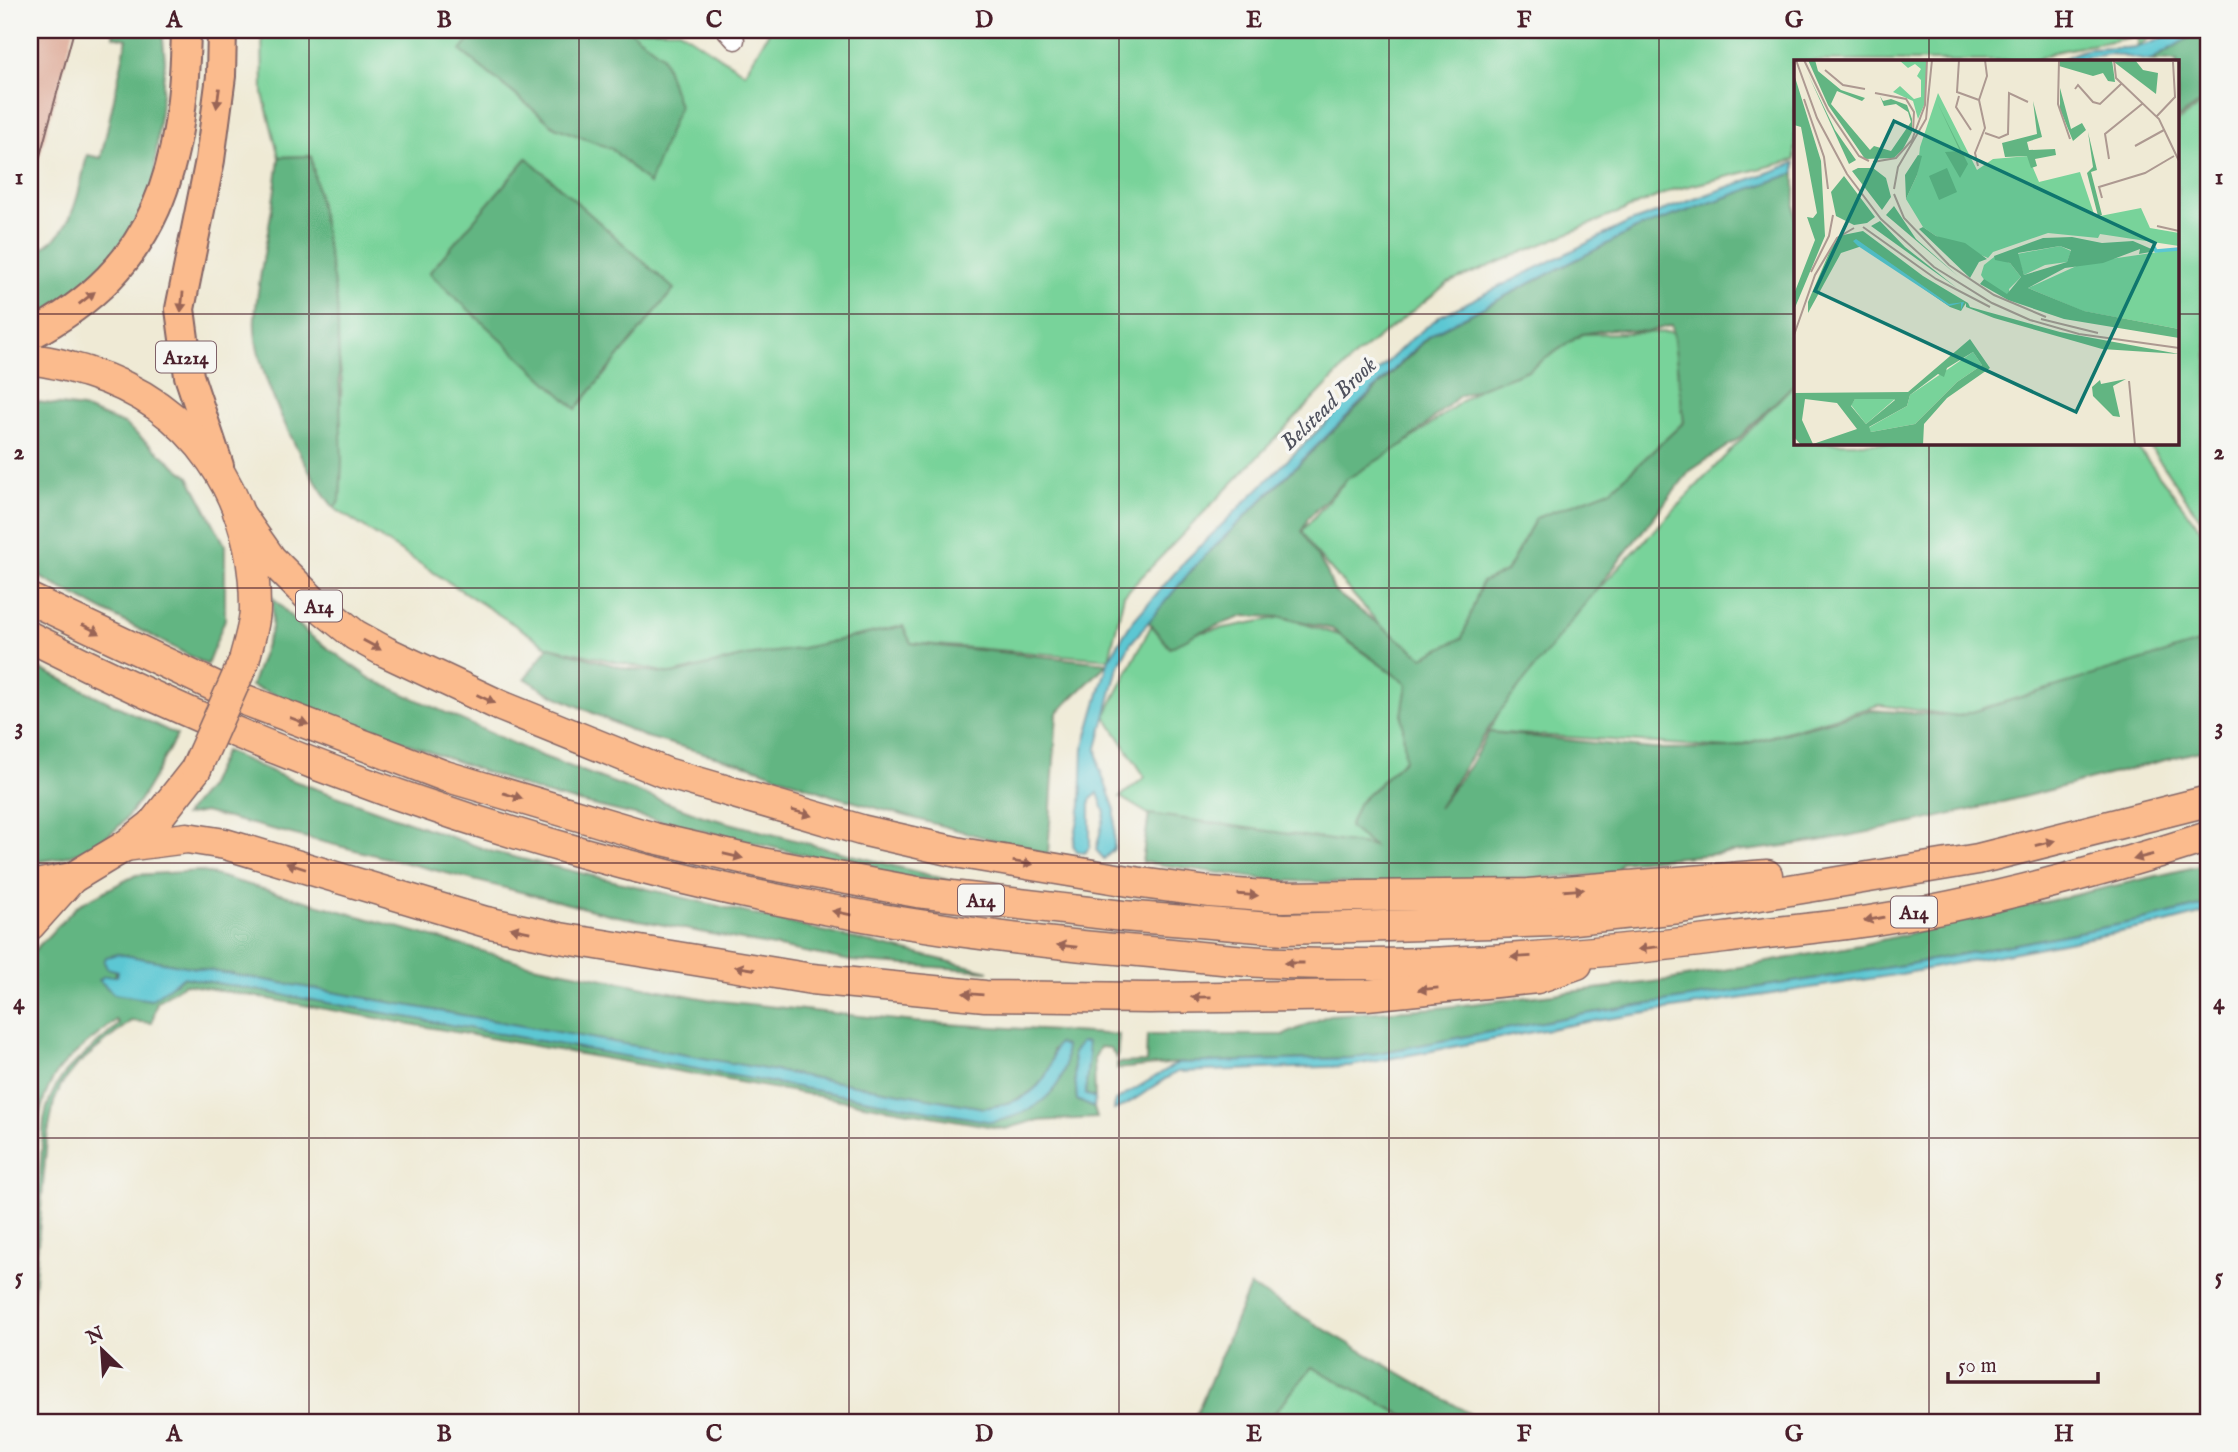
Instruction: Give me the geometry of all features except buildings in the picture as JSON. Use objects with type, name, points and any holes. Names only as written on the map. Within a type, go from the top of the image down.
[{"type":"highway","points":[[30,360],[112,380],[149,398],[205,449],[222,476],[238,512],[251,562],[255,611],[244,661],[196,769],[152,825],[125,846],[72,878],[30,925]]},
{"type":"highway","name":"A14","points":[[238,512],[271,559],[313,601],[355,635],[386,652],[501,706],[666,773],[860,830],[961,853],[1182,888],[1278,897],[1528,894],[1758,877],[1915,853],[1978,859]]},
{"type":"highway","name":"A14","points":[[30,598],[240,698],[445,776],[654,838],[766,864],[917,892],[1021,906],[1284,929],[1555,921],[1680,908],[1978,859],[2208,801]]},
{"type":"highway","name":"A14","points":[[30,637],[228,732],[390,794],[568,851],[756,897],[912,925],[1068,946],[1286,963],[1476,960],[1614,952],[1871,920],[2001,894],[2208,837]]},
{"type":"highway","name":"A14","points":[[125,846],[187,838],[225,844],[461,915],[560,938],[812,979],[985,996],[1149,998],[1367,995],[1537,978],[1614,952]]},
{"type":"highway","points":[[30,886],[72,878]]},
{"type":"main road","points":[[166,30],[167,135],[172,170]]},
{"type":"main road","points":[[30,335],[68,313],[108,280],[133,251],[152,220],[172,170],[185,70],[186,30]]},
{"type":"main road","name":"A1214","points":[[222,30],[221,76],[210,160],[180,309],[189,376],[222,476]]},
{"type":"green space","points":[[114,30],[162,30],[165,61],[155,165],[157,182],[117,261],[30,325],[30,253],[45,246],[65,226],[77,199],[87,155],[101,158],[127,39],[113,36]]},
{"type":"green space","points":[[262,30],[679,30],[745,73],[770,30],[2159,30],[2137,47],[2138,36],[2054,52],[2035,60],[1794,60],[1794,160],[1673,190],[1448,283],[1354,357],[1124,595],[1109,659],[911,643],[672,674],[549,647],[334,508],[342,381],[311,156],[279,157],[263,94]]},
{"type":"green space","points":[[477,30],[629,30],[662,55],[679,106],[649,184],[612,149],[555,127],[461,51]]},
{"type":"green space","points":[[2202,30],[2208,30],[2208,98],[2178,118],[2178,60],[2153,60]]},
{"type":"green space","points":[[2208,100],[2208,530],[2148,444],[2178,444],[2178,121]]},
{"type":"green space","points":[[311,156],[337,301],[342,462],[340,501],[334,508],[308,468],[281,417],[261,363],[256,338],[257,297],[279,157]]},
{"type":"green space","points":[[527,158],[674,289],[576,409],[429,273]]},
{"type":"green space","points":[[1794,173],[1794,384],[1738,439],[1690,471],[1498,714],[1438,808],[1470,765],[1489,732],[1653,749],[1730,748],[1870,710],[1959,716],[2208,640],[2208,749],[1983,807],[1893,827],[1763,849],[1621,862],[1616,874],[1389,885],[1270,880],[1142,862],[1149,814],[1373,846],[1349,827],[1358,804],[1405,759],[1402,715],[1407,684],[1332,629],[1283,617],[1244,616],[1197,633],[1170,648],[1148,621],[1197,564],[1432,334],[1636,229]],"holes":[[[1672,325],[1684,422],[1611,490],[1536,518],[1506,572],[1482,582],[1462,638],[1423,657],[1334,591],[1327,572],[1302,531],[1308,518],[1347,479],[1404,444],[1459,396],[1528,370],[1582,334],[1612,329],[1648,332]]]},
{"type":"green space","points":[[1676,332],[1684,422],[1611,490],[1536,518],[1506,572],[1482,582],[1463,638],[1423,658],[1380,625],[1307,543],[1302,531],[1347,479],[1404,444],[1482,386],[1528,370],[1582,334]]},
{"type":"green space","points":[[1794,384],[1794,444],[2135,444],[2208,539],[2208,641],[1959,716],[1879,705],[1730,748],[1489,732],[1519,672]]},
{"type":"green space","points":[[30,401],[82,408],[124,424],[189,477],[225,545],[225,619],[207,665],[30,572]]},
{"type":"green space","points":[[273,598],[308,634],[371,679],[539,755],[703,816],[967,885],[890,875],[545,794],[251,686],[272,628]]},
{"type":"green space","points":[[1283,617],[1339,635],[1407,684],[1405,759],[1358,804],[1388,849],[1190,839],[1120,797],[1145,777],[1105,716],[1151,626],[1197,633]]},
{"type":"green space","points":[[903,626],[911,643],[1108,663],[1057,713],[1048,855],[833,796],[754,767],[643,736],[547,692],[525,678],[549,647],[624,668],[672,674],[746,656],[798,649]]},
{"type":"green space","points":[[30,664],[177,735],[137,804],[106,838],[85,850],[60,858],[30,862]]},
{"type":"green space","points":[[225,751],[286,778],[493,852],[989,971],[851,961],[612,915],[204,812],[184,816],[208,787]]},
{"type":"green space","points":[[2208,864],[2208,904],[2148,919],[1910,964],[1579,1015],[1351,1058],[1178,1063],[1117,1069],[1117,1063],[1146,1062],[1147,1035],[1284,1035],[1329,1015],[1438,1008],[1669,980],[1860,945]]},
{"type":"green space","points":[[200,871],[528,964],[711,1000],[915,1022],[1119,1035],[1117,1059],[1110,1048],[1100,1047],[1094,1059],[1095,1098],[1085,1094],[1089,1054],[1073,1053],[1077,1100],[1094,1108],[1097,1118],[1033,1121],[1005,1129],[184,984],[157,1002],[152,1023],[131,1021],[78,1064],[61,1085],[54,1102],[47,1138],[30,1337],[30,1298],[44,1120],[49,1102],[55,1088],[72,1065],[119,1024],[116,1020],[72,1056],[49,1087],[42,1106],[34,1151],[30,1239],[30,955],[78,905],[136,875]],"holes":[[[118,954],[984,1108],[1009,1102],[1031,1091],[1047,1074],[1053,1048],[1053,1092],[992,1122],[183,977],[151,1000],[114,991]]]},
{"type":"green space","points":[[1250,1286],[1484,1422],[1416,1422],[1312,1367],[1267,1422],[1193,1422]]},
{"type":"green space","points":[[1312,1366],[1416,1422],[1267,1422]]},
{"type":"water","points":[[2178,30],[2202,30],[2151,60],[2111,54],[2062,60],[2089,49],[2125,48],[2152,42]]},
{"type":"water","points":[[1794,163],[1794,173],[1636,229],[1424,340],[1194,567],[1130,644],[1118,667],[1097,748],[1099,767],[1115,810],[1114,849],[1104,859],[1096,850],[1105,813],[1098,793],[1090,800],[1090,846],[1085,853],[1077,852],[1073,845],[1081,805],[1083,749],[1109,659],[1132,622],[1186,560],[1409,341],[1440,316],[1628,223]]},
{"type":"water","points":[[2208,904],[2208,912],[2166,923],[1901,974],[1581,1023],[1350,1066],[1178,1072],[1114,1110],[1115,1101],[1178,1063],[1351,1058],[1579,1015],[1910,964],[2148,919]]},
{"type":"water","points":[[118,954],[984,1108],[1022,1098],[1038,1086],[1049,1069],[1058,1043],[1065,1046],[1065,1062],[1062,1076],[1045,1098],[1020,1114],[992,1122],[183,977],[151,1000],[114,994],[99,980],[104,976],[117,976],[118,971],[107,968],[104,962],[106,957]]},
{"type":"water","points":[[1081,1042],[1087,1042],[1089,1054],[1085,1094],[1095,1098],[1094,1108],[1077,1100],[1073,1053]]},
{"type":"water label","name":"Belstead Brook","points":[[1328,403]]}]
